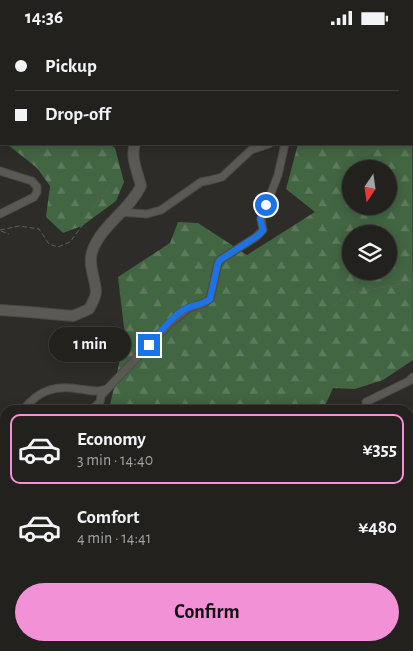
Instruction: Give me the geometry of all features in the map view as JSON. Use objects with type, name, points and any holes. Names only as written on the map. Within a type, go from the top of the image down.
[{"type":"main road","points":[[0,310],[73,317],[90,309],[96,293],[91,270],[92,253],[102,232],[136,196],[141,186],[133,148],[135,145]]},
{"type":"street","points":[[121,213],[147,215],[161,210],[201,182],[222,177],[251,150],[267,145]]},
{"type":"street","points":[[97,405],[108,388],[174,319],[189,307],[202,304],[210,299],[220,260],[256,237],[263,230],[260,219],[278,175],[285,145]]},
{"type":"street","points":[[0,171],[32,181],[37,187],[34,197],[0,214]]},
{"type":"street","points":[[366,402],[409,381],[413,377]]},
{"type":"street","points":[[27,405],[38,395],[53,388],[69,387],[97,392],[108,388]]},
{"type":"path","points":[[9,234],[0,230],[19,226],[39,229],[49,244],[58,247],[64,245],[70,242],[90,215],[99,198],[104,195],[110,185]]},
{"type":"path","points":[[333,306],[350,293],[413,282]]},
{"type":"path","points":[[362,405],[366,402]]},
{"type":"green space","points":[[8,145],[110,145],[115,148],[124,182],[116,201],[82,226],[63,233],[46,217],[50,186],[37,168]]},
{"type":"green space","points":[[298,145],[412,145],[413,360],[383,380],[355,389],[333,388],[325,405],[110,405],[125,336],[118,277],[170,243],[178,222],[198,223],[247,255],[315,212],[286,189]]},
{"type":"route","points":[[149,345],[189,307],[202,304],[210,299],[218,263],[224,256],[260,234],[263,230],[260,219],[266,205]]}]
